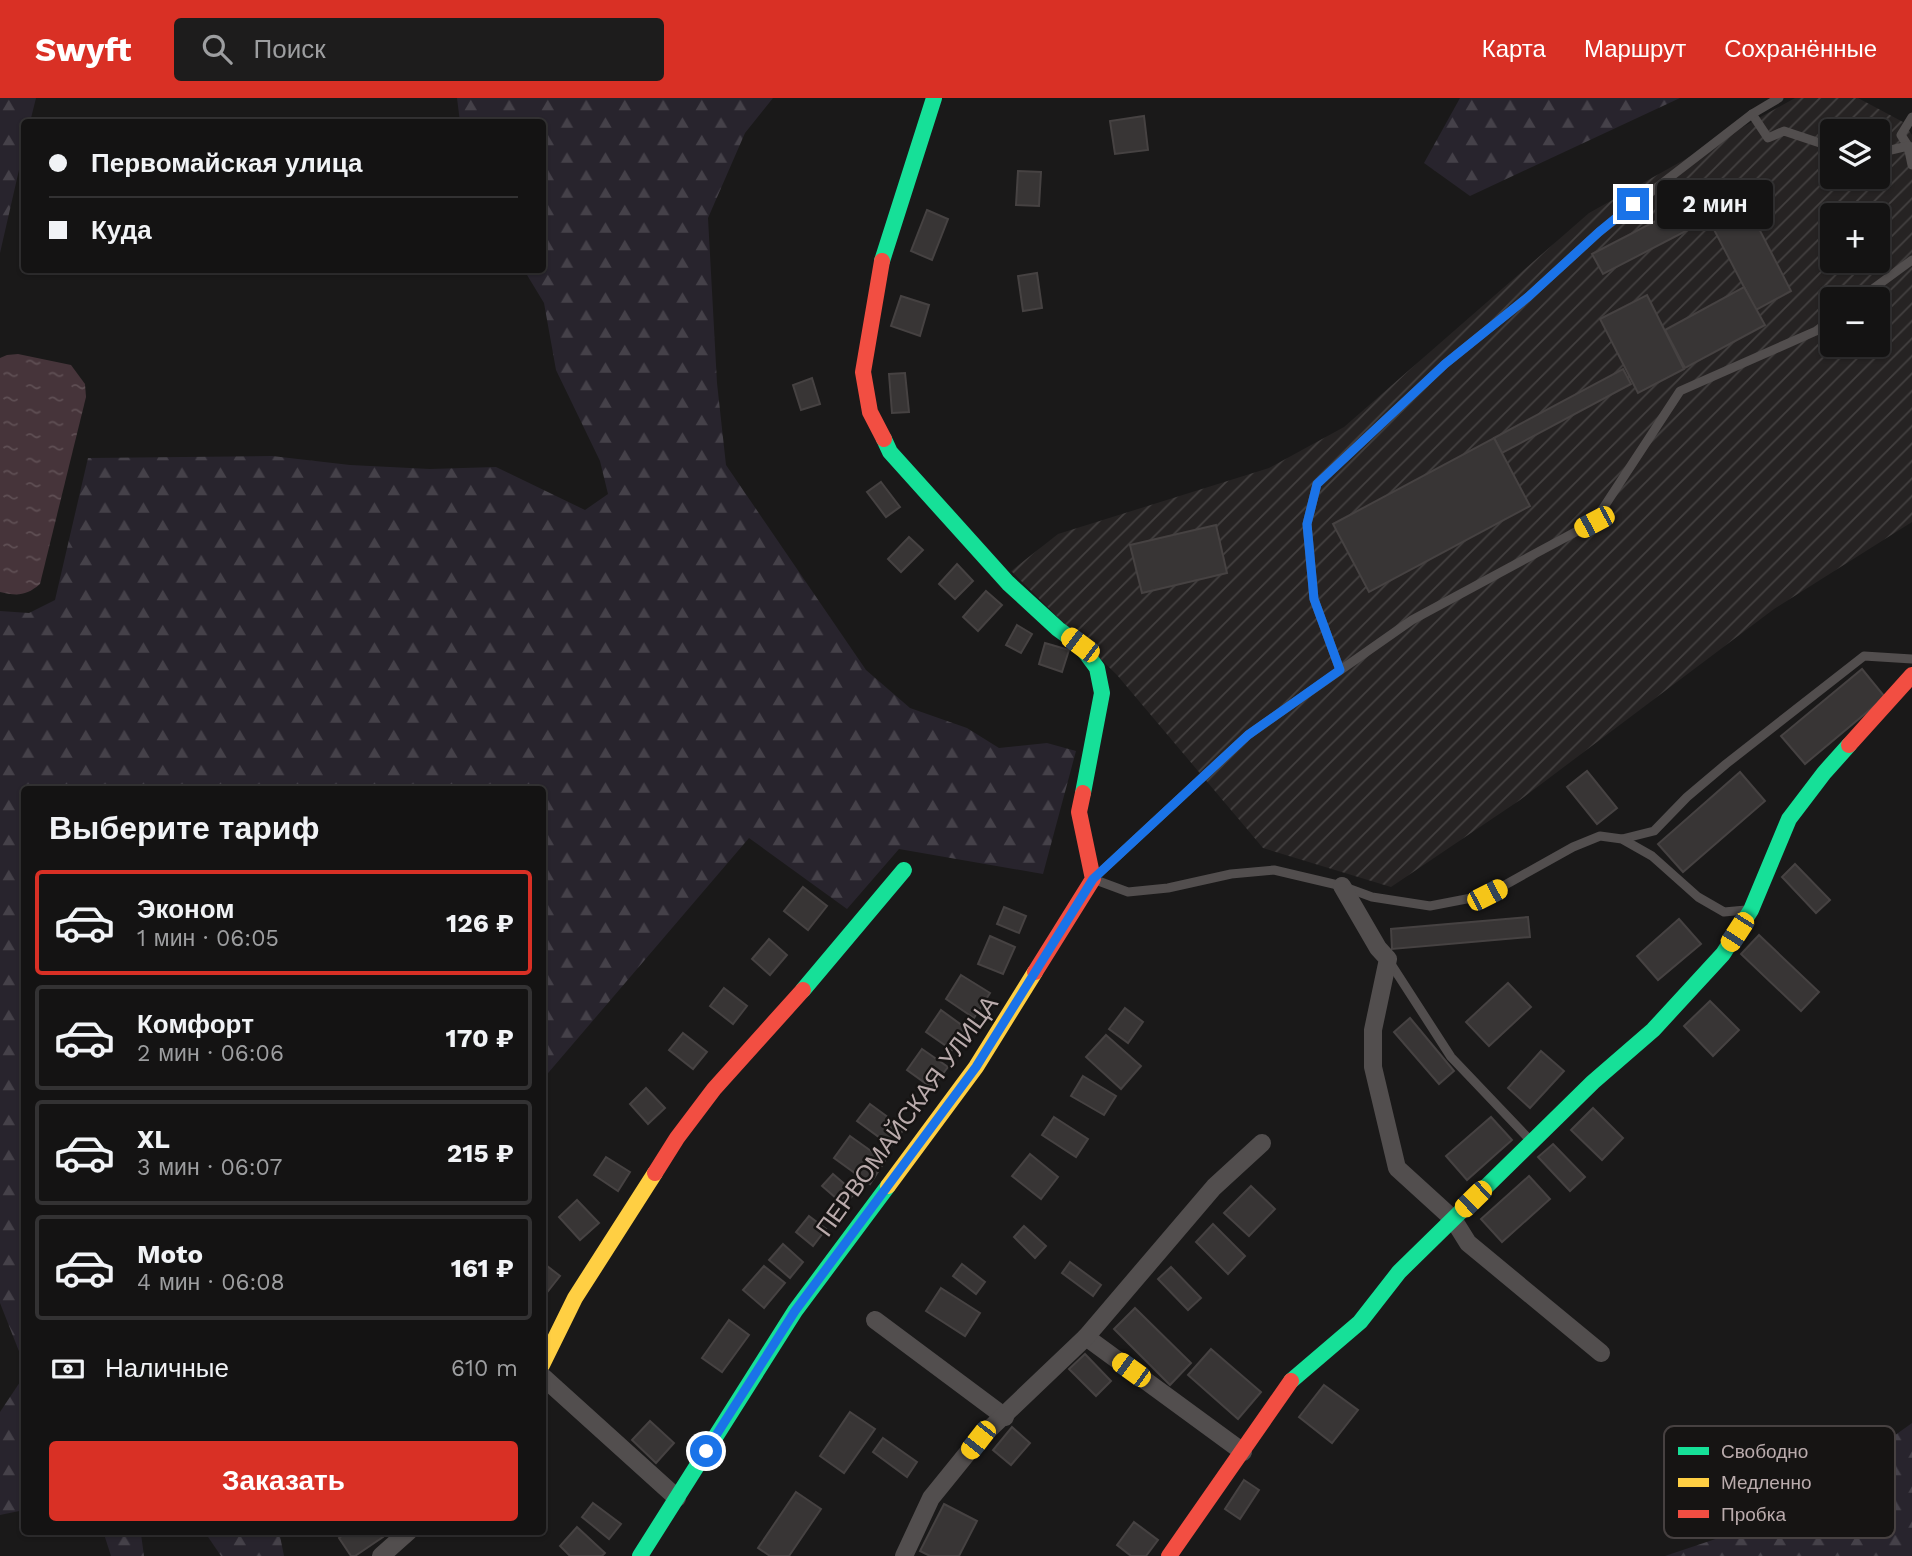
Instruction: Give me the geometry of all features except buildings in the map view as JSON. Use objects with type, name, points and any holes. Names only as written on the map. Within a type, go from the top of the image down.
[{"type":"street","points":[[934,98],[883,257],[863,372],[870,412],[890,452],[1008,583],[1058,629],[1080,645],[1097,668],[1102,693],[1079,812],[1093,879]]},
{"type":"street","points":[[1169,1556],[1290,1382],[1360,1322],[1399,1272],[1592,1082],[1653,1030],[1723,954],[1751,910],[1789,819],[1824,773],[1912,675]]},
{"type":"street","points":[[546,1356],[575,1298],[677,1138],[714,1090],[793,1003],[904,870]]},
{"type":"street","name":"ПЕРВОМАЙСКАЯ УЛИЦА","points":[[640,1556],[795,1311],[976,1067],[1093,879]]},
{"type":"street","points":[[1342,886],[1378,948],[1388,959],[1373,1030],[1373,1067],[1397,1168],[1454,1219],[1468,1243],[1601,1353]]},
{"type":"street","points":[[904,1556],[932,1498],[978,1440],[1086,1337],[1214,1187],[1262,1143]]},
{"type":"street","points":[[875,1320],[1004,1417]]},
{"type":"street","points":[[1086,1337],[1242,1452]]},
{"type":"street","points":[[546,1380],[677,1498]]},
{"type":"street","points":[[381,1556],[405,1535]]},
{"type":"lane","points":[[1340,670],[1314,599],[1307,524],[1317,484],[1445,364],[1528,297],[1599,232],[1752,114],[1779,98]]},
{"type":"lane","points":[[1752,114],[1768,138],[1784,131],[1820,143]]},
{"type":"lane","points":[[1912,117],[1901,135],[1910,146],[1912,165]]},
{"type":"lane","points":[[1890,150],[1910,146]]},
{"type":"lane","points":[[1875,287],[1912,260]]},
{"type":"lane","points":[[1751,910],[1724,912],[1698,897],[1653,856],[1622,839],[1601,836],[1573,847],[1487,895],[1430,906],[1372,897],[1342,886],[1274,870],[1231,874],[1128,892],[1093,879],[1248,735],[1412,620],[1594,522],[1680,391],[1820,328]]},
{"type":"lane","points":[[1622,839],[1654,831],[1687,797],[1726,764],[1864,656],[1912,659]]},
{"type":"lane","points":[[1388,959],[1451,1057],[1532,1142]]},
{"type":"shaded area","points":[[1795,98],[1858,98],[1903,122],[1912,135],[1912,522],[1774,609],[1520,800],[1391,887],[1263,848],[1117,675],[1011,571],[1058,534],[1269,468],[1344,427],[1589,213]]},
{"type":"green space","points":[[0,98],[36,98],[31,119],[21,119],[21,161],[0,253]]},
{"type":"green space","points":[[457,98],[773,98],[745,133],[708,218],[717,383],[726,465],[866,670],[910,708],[967,728],[999,748],[1047,743],[1076,751],[1043,874],[899,849],[847,909],[749,838],[546,1075],[546,786],[21,786],[21,1356],[0,1303],[0,611],[29,613],[55,600],[88,458],[272,456],[350,465],[430,469],[496,467],[585,510],[608,494],[600,461],[556,370],[544,303],[526,273],[546,273],[546,119],[460,119]]},
{"type":"green space","points":[[1460,98],[1680,98],[1470,196],[1424,163]]},
{"type":"green space","points":[[21,1380],[21,1511],[0,1515],[0,1412]]},
{"type":"green space","points":[[1912,1423],[1912,1556],[1665,1556],[1719,1538],[1895,1538],[1895,1435]]},
{"type":"green space","points":[[104,1535],[141,1535],[144,1556],[111,1556]]},
{"type":"green space","points":[[207,1535],[280,1535],[284,1556],[221,1556]]},
{"type":"water","points":[[18,354],[71,365],[85,384],[86,397],[40,584],[26,593],[16,594],[0,592],[0,358]]},
{"type":"traffic: fast","points":[[882,261],[934,98]]},
{"type":"traffic: fast","points":[[884,439],[890,452],[1008,583],[1058,629],[1080,645],[1097,668],[1102,693],[1083,793]]},
{"type":"traffic: fast","points":[[1291,1381],[1360,1322],[1399,1272],[1593,1082],[1653,1030],[1723,954],[1751,910],[1789,819],[1849,745]]},
{"type":"traffic: fast","points":[[803,990],[904,870]]},
{"type":"traffic: fast","points":[[640,1556],[795,1311],[888,1186]]},
{"type":"traffic: slow","points":[[888,1186],[976,1067],[1035,972]]},
{"type":"traffic: slow","points":[[546,1357],[575,1298],[655,1173]]},
{"type":"traffic: jam","points":[[882,261],[863,372],[870,412],[884,439]]},
{"type":"traffic: jam","points":[[1849,745],[1912,675]]},
{"type":"traffic: jam","points":[[1035,972],[1093,879],[1079,812],[1083,793]]},
{"type":"traffic: jam","points":[[655,1173],[677,1138],[714,1089],[803,990]]},
{"type":"traffic: jam","points":[[1169,1556],[1291,1381]]},
{"type":"route","points":[[706,1451],[795,1311],[976,1067],[1093,879],[1248,735],[1340,670],[1314,599],[1307,524],[1317,484],[1445,364],[1528,297],[1633,204]]}]
